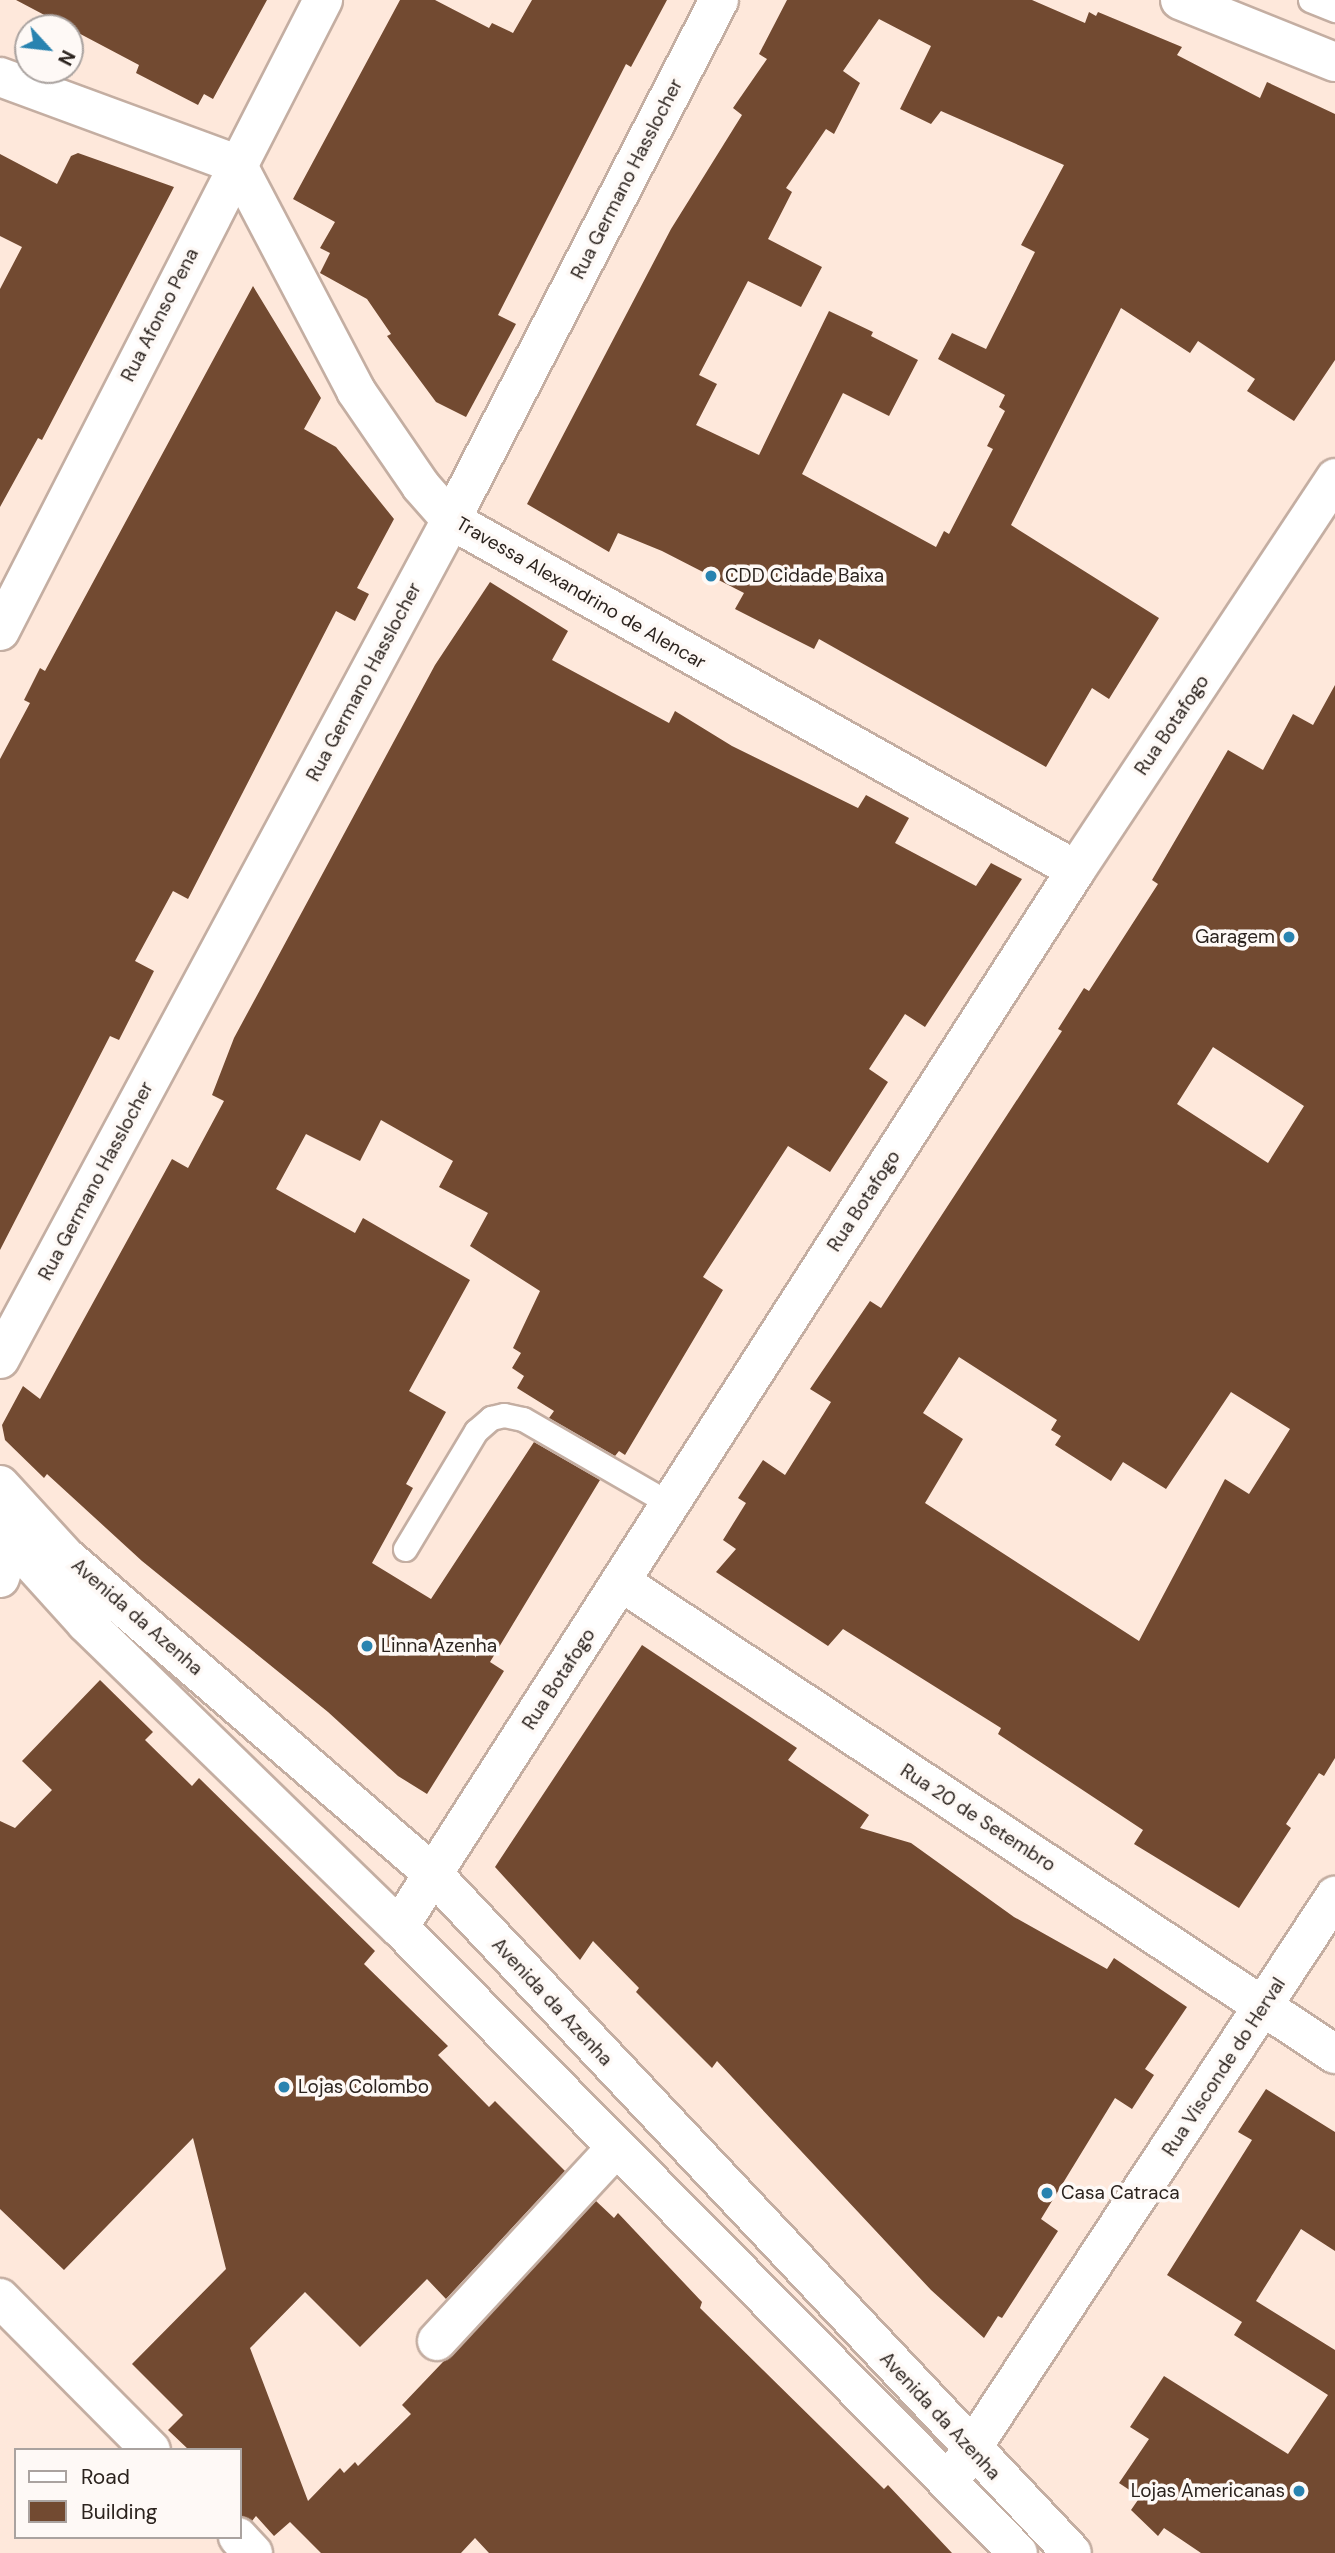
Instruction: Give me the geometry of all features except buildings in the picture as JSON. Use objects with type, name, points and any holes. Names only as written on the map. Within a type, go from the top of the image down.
[{"type":"street","name":"Rua Afonso Pena","points":[[0,631],[323,0]]},
{"type":"street","name":"Rua Germano Hasslocher","points":[[0,1359],[451,520],[719,0]]},
{"type":"street","points":[[1180,0],[1335,62]]},
{"type":"street","points":[[0,77],[237,164]]},
{"type":"street","name":"Travessa Alexandrino de Alencar","points":[[237,164],[356,391],[421,486],[451,520],[1076,870]]},
{"type":"street","name":"Rua Botafogo","points":[[398,1927],[1076,870],[1335,478]]},
{"type":"street","name":"Avenida da Azenha","points":[[0,1485],[66,1557],[433,1874],[970,2449],[1072,2553]]},
{"type":"street","points":[[0,1578],[4,1537],[66,1557]]},
{"type":"street","name":"Avenida da Azenha","points":[[4,1537],[86,1623],[398,1927],[1018,2553]]},
{"type":"street","name":"Rua 20 de Setembro","points":[[621,1582],[1335,2054]]},
{"type":"street","name":"Rua Visconde do Herval","points":[[949,2483],[1335,1896]]},
{"type":"street","points":[[437,2341],[616,2147]]},
{"type":"street","points":[[0,2298],[149,2448]]},
{"type":"street","points":[[240,2539],[253,2553]]},
{"type":"lane","points":[[1310,0],[1335,10]]},
{"type":"lane","points":[[405,1549],[476,1431],[491,1418],[504,1415],[523,1419],[670,1504]]},
{"type":"place","name":"CDD Cidade Baixa","points":[[711,576]]},
{"type":"place","name":"Garagem","points":[[1289,937]]},
{"type":"place","name":"Linna Azenha","points":[[367,1646]]},
{"type":"place","name":"Lojas Colombo","points":[[284,2087]]},
{"type":"place","name":"Casa Catraca","points":[[1047,2193]]},
{"type":"place","name":"Lojas Americanas","points":[[1299,2491]]}]
